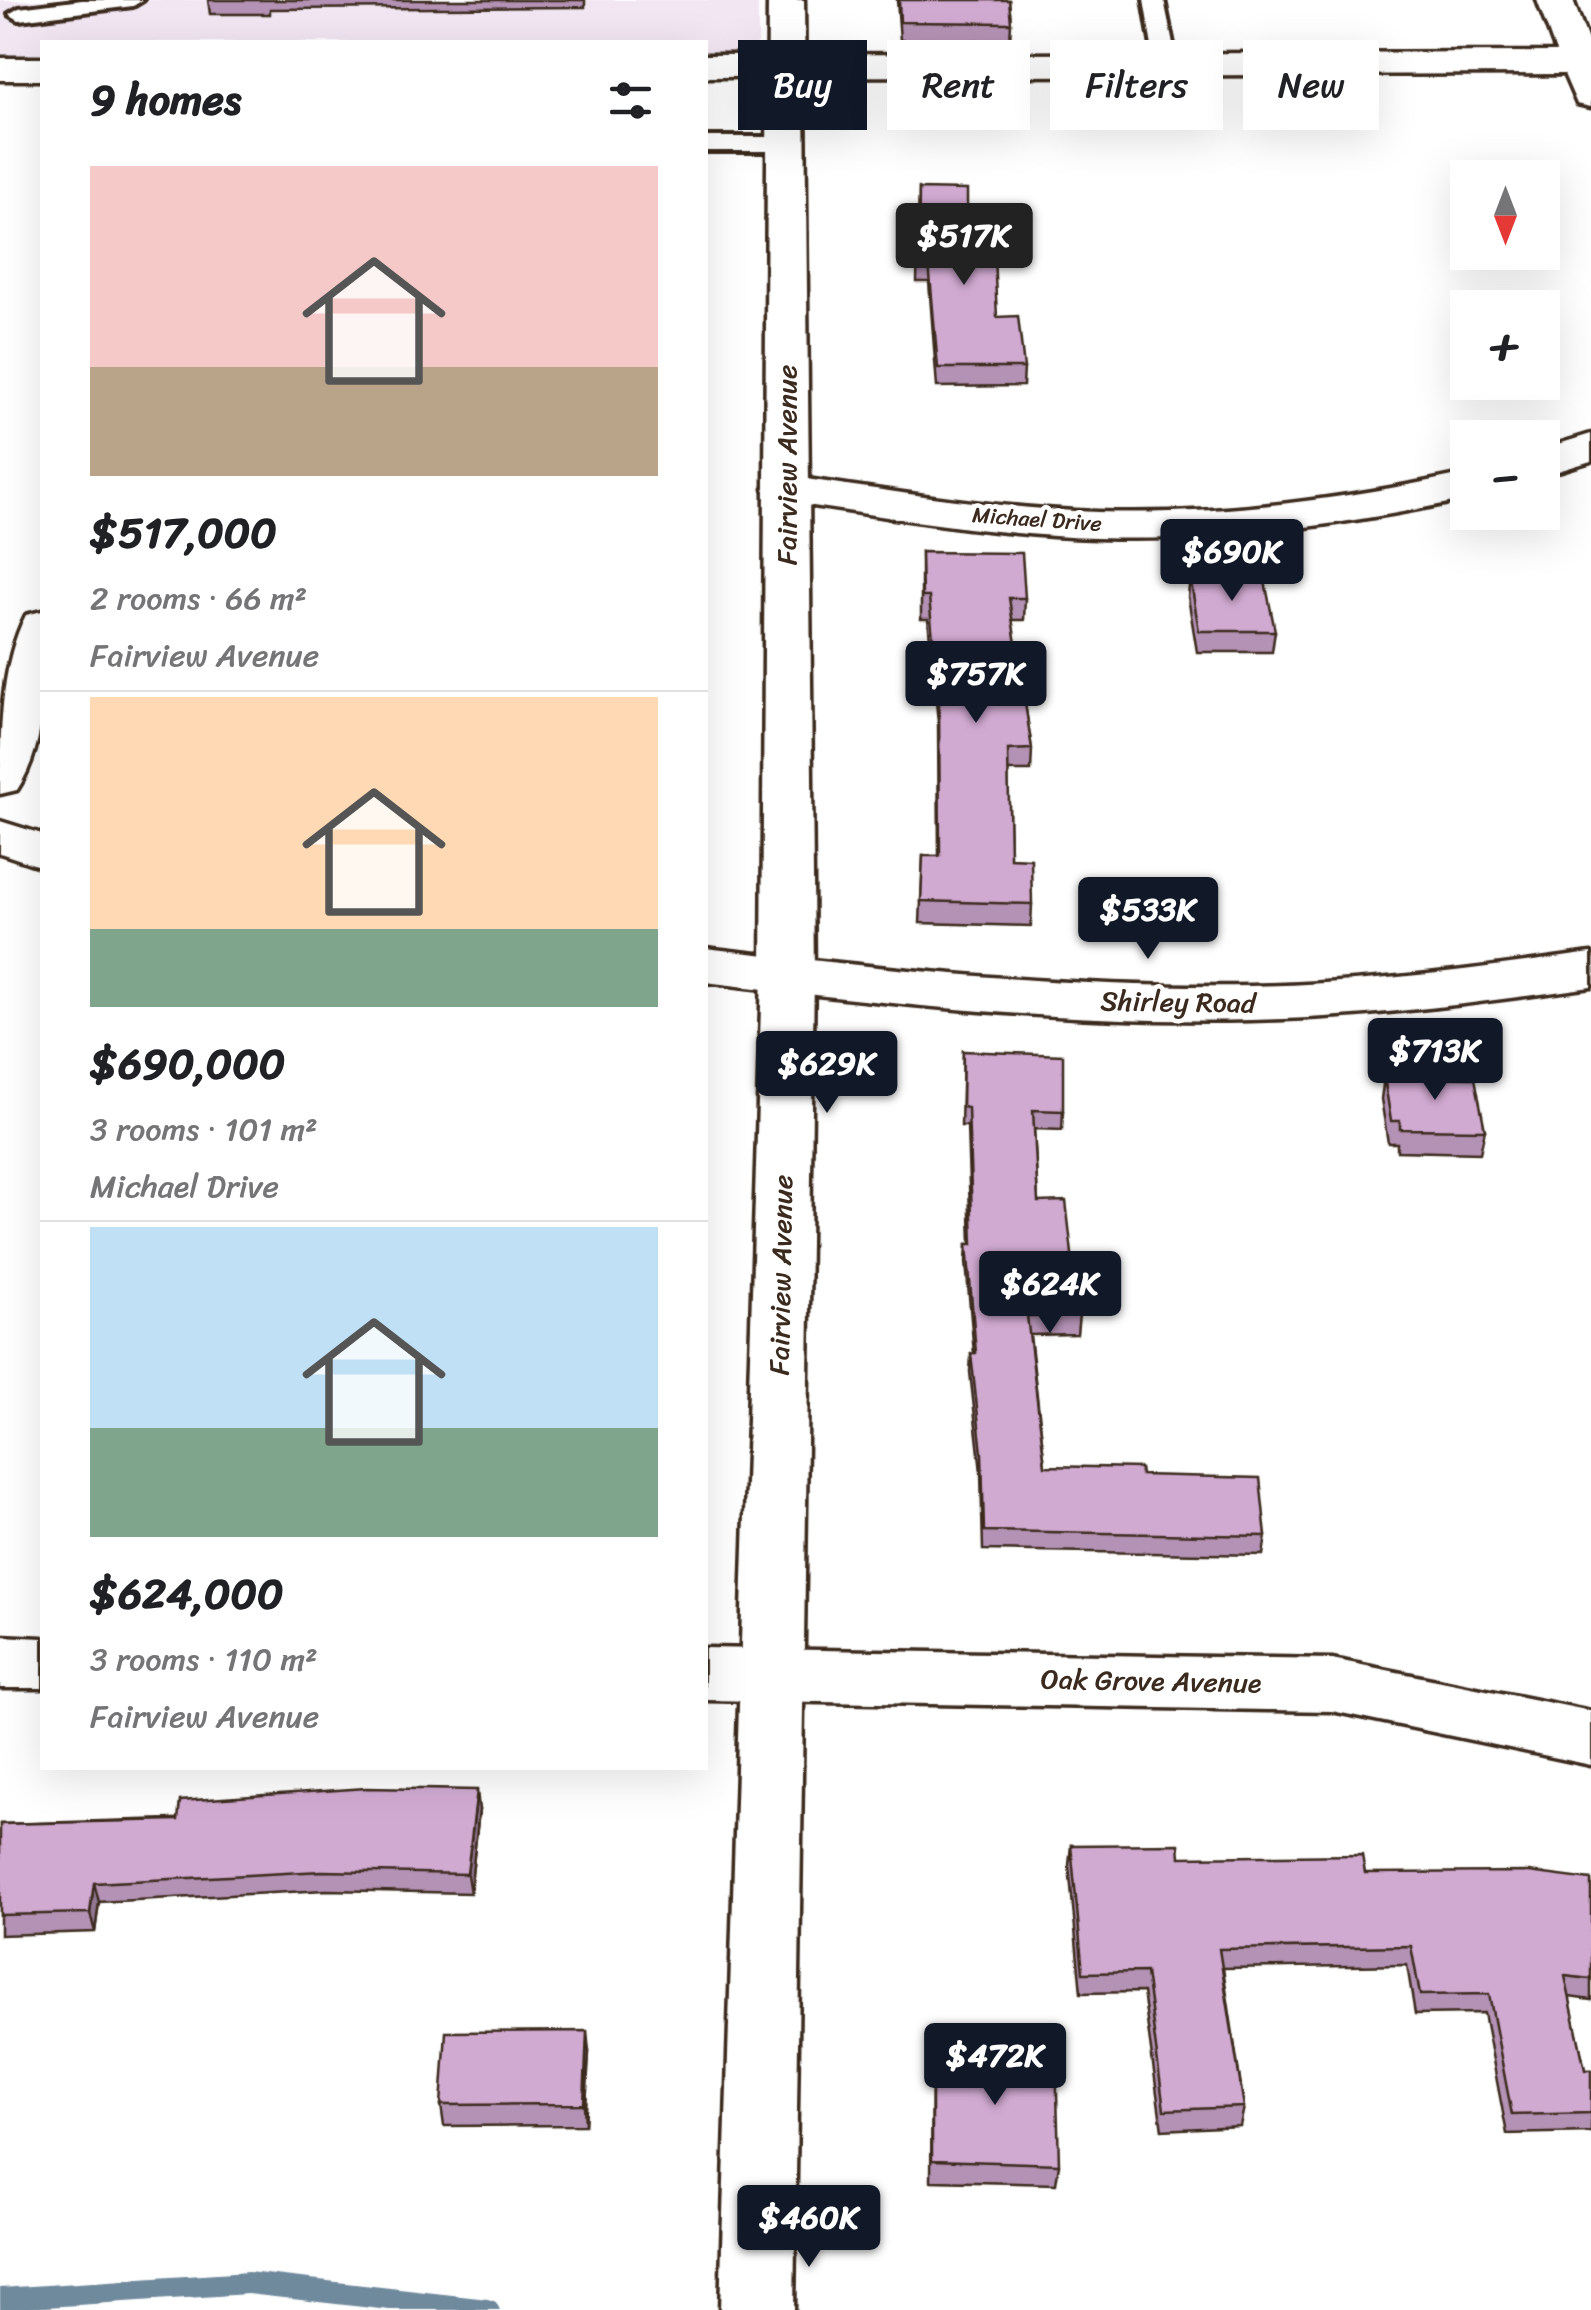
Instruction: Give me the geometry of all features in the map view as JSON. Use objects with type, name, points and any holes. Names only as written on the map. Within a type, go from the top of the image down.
[{"type":"street","name":"Fairview Avenue","points":[[786,0],[786,40]]},
{"type":"street","points":[[1555,0],[1585,64],[1591,99]]},
{"type":"street","points":[[1223,64],[1585,64]]},
{"type":"street","points":[[867,66],[1050,65]]},
{"type":"street","points":[[708,66],[738,66]]},
{"type":"street","points":[[0,69],[40,69]]},
{"type":"street","name":"Fairview Avenue","points":[[757,2310],[788,975],[786,130]]},
{"type":"street","points":[[1560,457],[1591,447]]},
{"type":"street","name":"Michael Drive","points":[[786,489],[1016,520],[1124,525],[1290,517],[1450,489]]},
{"type":"street","points":[[0,779],[11,707],[40,630]]},
{"type":"street","points":[[0,836],[40,849]]},
{"type":"street","name":"Shirley Road","points":[[708,965],[958,994],[1214,1004],[1425,992],[1591,970]]},
{"type":"street","points":[[0,1662],[40,1663]]},
{"type":"street","name":"Oak Grove Avenue","points":[[708,1674],[1332,1684],[1591,1738]]},
{"type":"lane","points":[[17,9],[133,0]]},
{"type":"lane","points":[[1154,0],[1162,40]]},
{"type":"lane","points":[[708,144],[786,144]]},
{"type":"shaded area","points":[[0,0],[758,0],[758,40],[738,40],[738,56],[708,57],[708,40],[40,40],[40,62],[0,62]]},
{"type":"building","points":[[899,0],[1009,0],[1011,23],[900,22]]},
{"type":"building","points":[[919,189],[967,190],[967,235],[993,235],[997,317],[1018,316],[1024,368],[938,368],[929,263],[918,263]]},
{"type":"building","points":[[921,552],[1022,553],[1025,598],[1009,598],[1032,749],[1008,750],[1010,858],[1031,859],[1032,904],[921,901],[923,856],[940,856],[939,701],[929,597],[922,597]]},
{"type":"building","points":[[1190,576],[1264,576],[1275,631],[1199,631]]},
{"type":"building","points":[[963,1051],[1063,1055],[1063,1111],[1033,1110],[1038,1202],[1066,1201],[1079,1315],[1027,1316],[1045,1466],[1140,1468],[1141,1475],[1260,1478],[1266,1536],[984,1531],[982,1453],[971,1354],[976,1353],[967,1244],[973,1244],[968,1108],[962,1107]]},
{"type":"building","points":[[1384,1077],[1475,1078],[1485,1130],[1400,1129],[1400,1121],[1391,1121]]},
{"type":"building","points":[[366,1788],[477,1790],[467,1874],[322,1871],[94,1883],[90,1913],[0,1915],[0,1824],[178,1820],[180,1801]]},
{"type":"building","points":[[1179,1844],[1180,1857],[1362,1855],[1365,1873],[1529,1872],[1591,1880],[1591,1979],[1565,1976],[1585,2070],[1591,2070],[1591,2113],[1512,2115],[1489,1994],[1420,1995],[1411,1946],[1219,1949],[1244,2107],[1164,2110],[1146,1972],[1083,1973],[1071,1845]]},
{"type":"building","points":[[587,2031],[584,2104],[441,2105],[446,2032]]},
{"type":"building","points":[[932,2053],[1056,2056],[1059,2164],[932,2160]]},
{"type":"waterway","points":[[0,2299],[248,2283],[488,2310]]}]
